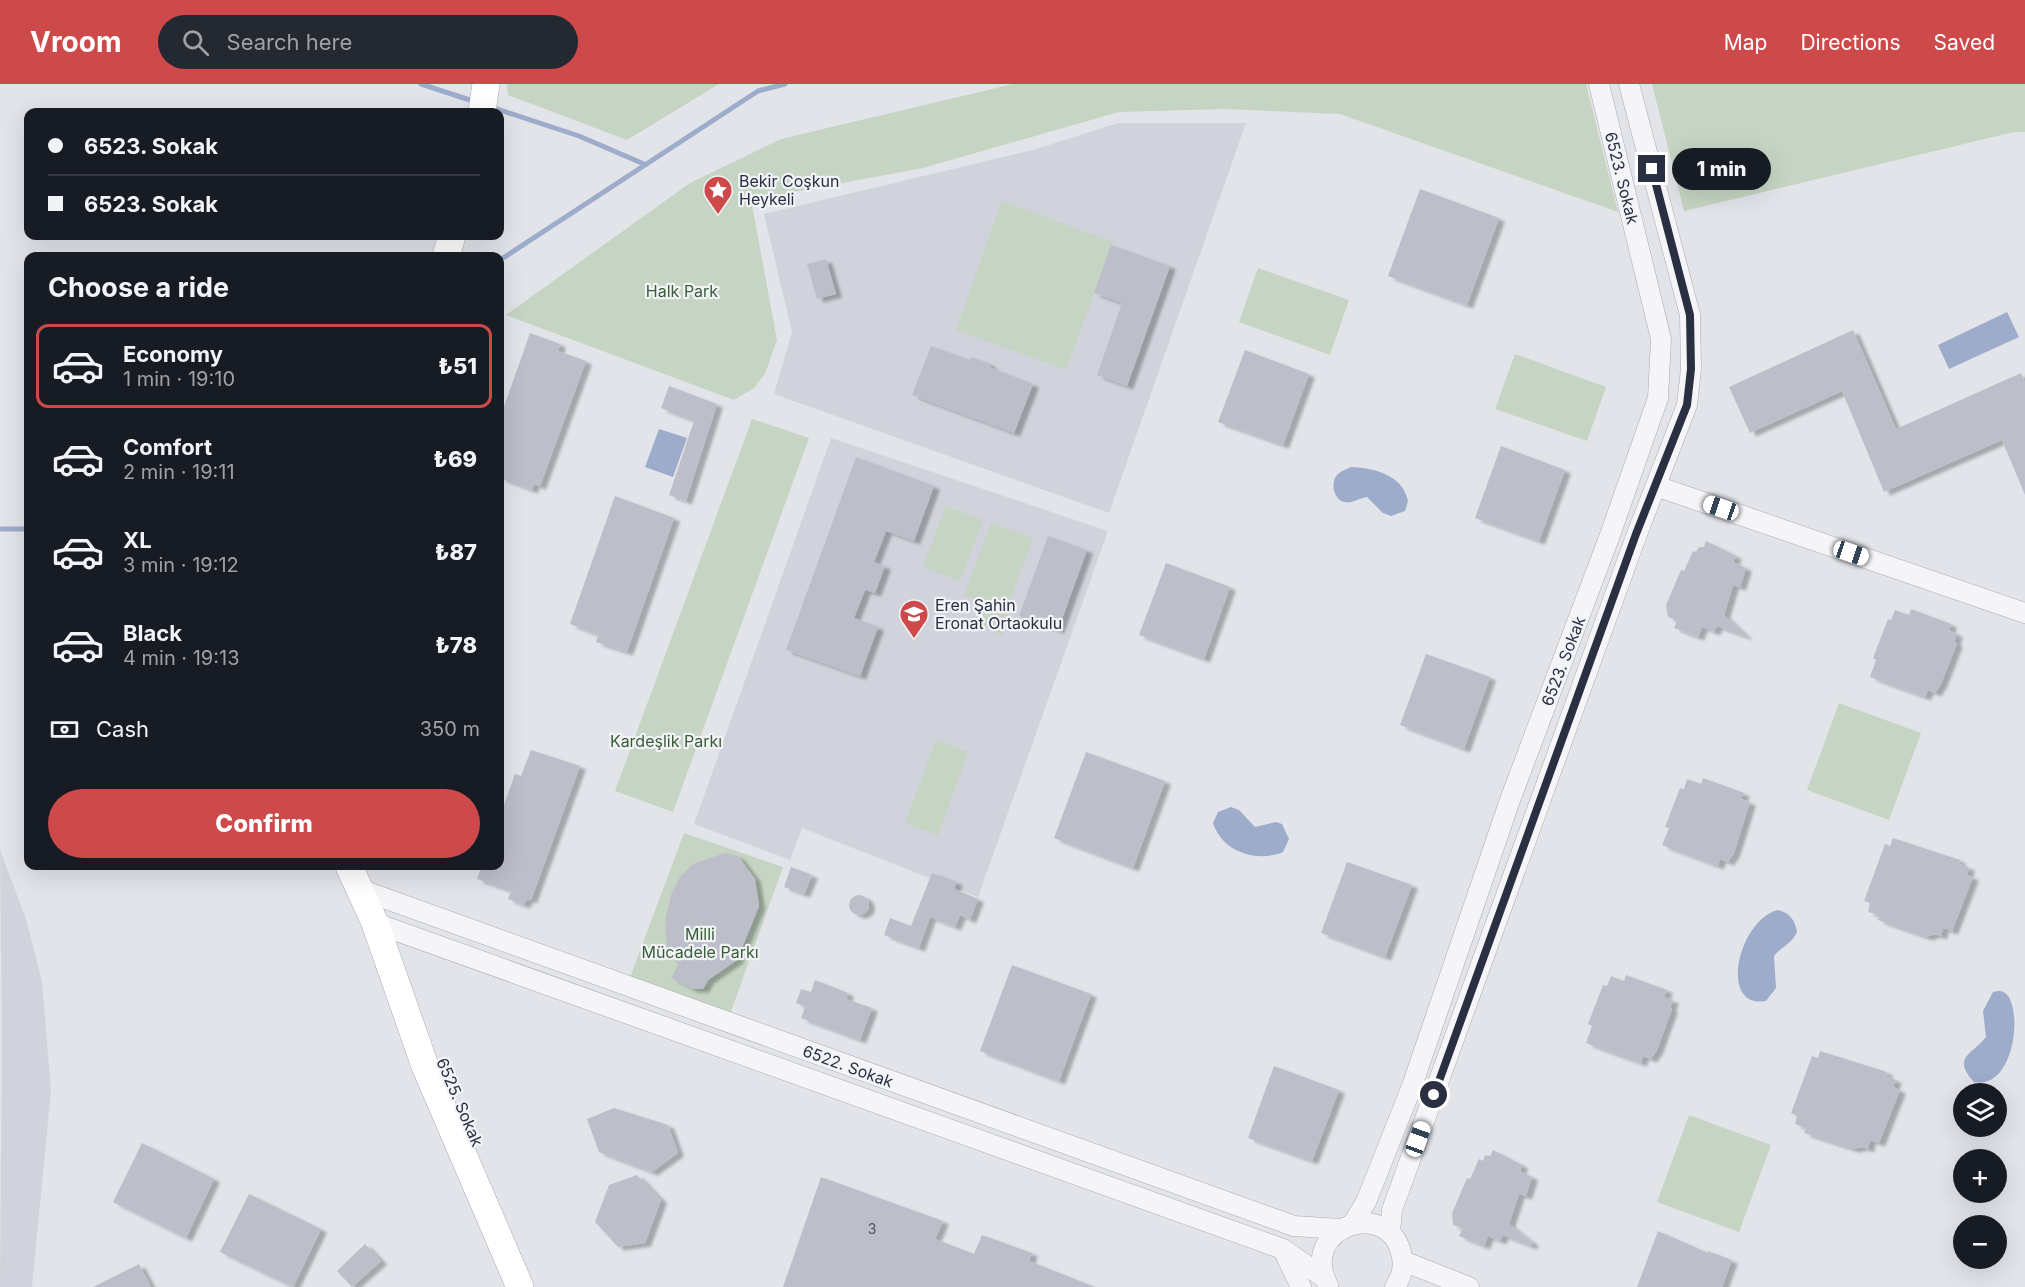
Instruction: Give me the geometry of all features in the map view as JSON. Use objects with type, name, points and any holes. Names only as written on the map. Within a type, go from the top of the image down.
[{"type":"street","points":[[483,108],[486,84]]},
{"type":"street","name":"6523. Sokak","points":[[1326,1282],[1322,1255],[1326,1245],[1347,1226],[1366,1202],[1412,1086],[1510,800],[1610,535],[1658,398],[1661,339],[1599,84]]},
{"type":"street","name":"6523. Sokak","points":[[1390,1233],[1392,1210],[1687,405],[1691,369],[1690,315],[1629,84]]},
{"type":"street","points":[[1656,486],[2025,613]]},
{"type":"street","name":"6522. Sokak","points":[[354,877],[1294,1226],[1373,1224],[1390,1233]]},
{"type":"street","name":"6525. Sokak","points":[[354,877],[375,923],[425,1066],[520,1287]]},
{"type":"street","name":"6522. Sokak","points":[[375,923],[1283,1249],[1326,1282]]},
{"type":"street","name":"6525. Sokak","points":[[375,923],[389,939],[407,978],[537,1287]]},
{"type":"street","points":[[1390,1233],[1396,1241],[1403,1261],[1402,1272],[1395,1287]]},
{"type":"street","points":[[1283,1249],[1301,1287]]},
{"type":"street","points":[[1403,1261],[1469,1287]]},
{"type":"shaded area","points":[[1118,123],[1246,123],[1109,513],[774,394],[792,332],[764,214],[1033,150]]},
{"type":"shaded area","name":"Eren Şahin Eronat Ortaokulu","points":[[831,438],[1108,531],[978,897],[802,828],[790,860],[694,824]]},
{"type":"shaded area","points":[[0,850],[26,919],[42,982],[51,1091],[32,1287],[0,1287],[2,1041]]},
{"type":"green space","points":[[507,84],[719,84],[627,140],[508,95]]},
{"type":"green space","name":"Halk Park","points":[[1013,84],[1586,84],[1618,212],[1340,114],[1224,109],[1119,112],[923,168],[751,200],[777,340],[765,374],[754,388],[734,400],[506,315],[690,183],[781,139]]},
{"type":"green space","points":[[1652,84],[2025,84],[2025,132],[2014,132],[1684,211]]},
{"type":"green space","points":[[1002,201],[1113,242],[1066,370],[956,330]]},
{"type":"green space","points":[[1258,268],[1349,300],[1330,355],[1239,322]]},
{"type":"green space","points":[[1515,354],[1606,387],[1587,441],[1495,409]]},
{"type":"green space","name":"Kardeşlik Parkı","points":[[752,419],[809,438],[673,812],[615,791]]},
{"type":"green space","points":[[946,506],[983,520],[960,581],[923,567]]},
{"type":"green space","points":[[991,523],[1033,538],[1006,611],[964,595]]},
{"type":"green space","points":[[983,606],[1009,616],[1002,635],[976,625]]},
{"type":"green space","points":[[1839,703],[1921,733],[1889,820],[1807,790]]},
{"type":"green space","points":[[936,740],[968,752],[938,835],[905,823]]},
{"type":"green space","name":"Milli Mücadele Parkı","points":[[684,833],[783,867],[729,1017],[629,980]]},
{"type":"green space","points":[[1689,1115],[1771,1145],[1739,1232],[1657,1202]]},
{"type":"water","points":[[2007,312],[2019,337],[1949,369],[1938,345]]},
{"type":"water","points":[[659,429],[687,438],[673,477],[645,467]]},
{"type":"water","points":[[1351,467],[1378,471],[1394,479],[1405,492],[1408,501],[1405,511],[1391,516],[1383,513],[1367,497],[1350,502],[1340,500],[1335,494],[1334,481],[1339,473]]},
{"type":"water","points":[[1231,807],[1239,810],[1255,827],[1276,822],[1282,824],[1289,839],[1283,852],[1262,856],[1232,848],[1224,841],[1213,823],[1218,812]]},
{"type":"water","points":[[1778,910],[1791,918],[1797,932],[1792,940],[1774,956],[1776,988],[1766,1001],[1751,1000],[1742,991],[1738,978],[1739,962],[1744,945],[1753,929],[1764,917]]},
{"type":"water","points":[[1999,991],[2007,995],[2012,1006],[2013,1039],[2009,1057],[2001,1071],[1989,1081],[1974,1082],[1967,1074],[1964,1061],[1966,1056],[1986,1037],[1983,1011],[1993,992]]},
{"type":"building","points":[[1420,189],[1499,218],[1467,305],[1388,276]]},
{"type":"building","points":[[1111,245],[1170,266],[1127,386],[1097,375],[1122,303],[1094,293]]},
{"type":"building","points":[[826,259],[836,294],[817,299],[807,264]]},
{"type":"building","points":[[1853,330],[1896,429],[2021,373],[2025,383],[2025,495],[2002,440],[1884,492],[1842,391],[1750,433],[1729,387]]},
{"type":"building","points":[[530,333],[560,344],[558,351],[586,361],[540,486],[534,484],[532,490],[504,480],[504,407]]},
{"type":"building","points":[[931,346],[970,360],[972,357],[990,364],[989,367],[1033,384],[1014,433],[912,395]]},
{"type":"building","points":[[1245,350],[1309,374],[1283,445],[1218,422]]},
{"type":"building","points":[[669,386],[717,404],[686,501],[669,495],[694,421],[661,408]]},
{"type":"building","points":[[1501,446],[1565,470],[1539,541],[1475,518]]},
{"type":"building","points":[[856,457],[934,486],[914,541],[886,531],[874,562],[885,566],[875,593],[865,590],[854,618],[878,627],[860,676],[786,650]]},
{"type":"building","points":[[615,496],[674,518],[627,652],[596,642],[598,635],[570,624]]},
{"type":"building","points":[[1048,536],[1087,550],[1058,630],[1019,616]]},
{"type":"building","points":[[1706,541],[1736,556],[1733,562],[1746,568],[1740,587],[1733,585],[1724,615],[1747,637],[1717,626],[1714,632],[1702,627],[1698,637],[1674,628],[1677,620],[1668,617],[1666,605],[1681,570],[1684,571],[1693,551],[1696,552],[1699,547],[1704,547]]},
{"type":"building","points":[[1166,563],[1230,587],[1204,659],[1139,635]]},
{"type":"building","points":[[1911,609],[1951,624],[1949,630],[1957,634],[1954,642],[1957,643],[1941,684],[1935,693],[1928,690],[1925,697],[1870,677],[1876,660],[1873,658],[1888,619],[1891,620],[1895,610],[1909,615]]},
{"type":"building","points":[[1426,654],[1490,677],[1464,749],[1400,725]]},
{"type":"building","points":[[531,750],[580,766],[531,900],[527,899],[524,905],[508,899],[511,891],[477,879],[480,870],[504,870],[504,805],[515,774],[521,776]]},
{"type":"building","points":[[1086,752],[1165,781],[1133,868],[1054,838]]},
{"type":"building","points":[[1703,778],[1744,793],[1741,799],[1750,802],[1734,853],[1728,862],[1720,859],[1718,866],[1662,845],[1669,828],[1665,827],[1680,788],[1684,789],[1687,779],[1701,784]]},
{"type":"building","points":[[1893,838],[1960,860],[1959,864],[1969,867],[1967,875],[1973,877],[1952,931],[1943,928],[1941,936],[1935,934],[1926,937],[1878,920],[1879,915],[1868,912],[1870,903],[1864,901],[1885,844],[1890,846]]},
{"type":"building","points":[[725,853],[738,856],[755,879],[759,906],[737,960],[708,980],[703,989],[692,989],[671,978],[678,965],[667,948],[665,921],[671,895],[680,877],[693,864]]},
{"type":"building","points":[[1347,862],[1412,885],[1385,957],[1321,933]]},
{"type":"building","points":[[791,867],[812,875],[804,894],[784,887]]},
{"type":"building","points":[[932,873],[957,882],[954,889],[978,899],[970,920],[960,915],[955,927],[930,917],[919,948],[884,935],[890,918],[911,926]]},
{"type":"building","points":[[855,895],[863,895],[869,901],[869,909],[863,915],[855,915],[849,909],[849,901]]},
{"type":"building","points":[[1012,965],[1091,994],[1059,1081],[980,1051]]},
{"type":"building","points":[[1626,975],[1667,990],[1664,997],[1673,1000],[1657,1050],[1651,1059],[1643,1056],[1641,1063],[1586,1043],[1592,1026],[1588,1024],[1603,985],[1607,986],[1611,976],[1624,981]]},
{"type":"building","points":[[815,980],[848,993],[846,999],[872,1008],[860,1040],[801,1018],[805,1007],[796,1003],[801,989],[811,992]]},
{"type":"building","points":[[1820,1051],[1887,1072],[1886,1076],[1896,1080],[1893,1087],[1900,1090],[1879,1143],[1870,1140],[1868,1149],[1862,1147],[1853,1149],[1804,1133],[1806,1128],[1795,1124],[1797,1116],[1791,1113],[1812,1056],[1818,1058]]},
{"type":"building","points":[[1274,1066],[1339,1090],[1312,1161],[1248,1138]]},
{"type":"building","points":[[614,1108],[668,1125],[678,1153],[652,1172],[599,1152],[587,1119]]},
{"type":"building","points":[[142,1143],[214,1179],[186,1238],[113,1202]]},
{"type":"building","points":[[1493,1150],[1522,1165],[1520,1171],[1532,1177],[1526,1196],[1519,1194],[1509,1224],[1533,1243],[1531,1246],[1503,1235],[1500,1241],[1488,1236],[1484,1246],[1459,1236],[1463,1228],[1453,1225],[1452,1213],[1467,1178],[1470,1179],[1479,1159],[1483,1161],[1485,1155],[1490,1156]]},
{"type":"building","points":[[637,1175],[661,1200],[645,1243],[618,1247],[595,1222],[609,1185]]},
{"type":"building","points":[[821,1177],[943,1221],[935,1239],[974,1254],[982,1235],[1032,1253],[1029,1261],[1095,1287],[783,1287]]},
{"type":"building","points":[[249,1194],[321,1229],[293,1287],[220,1252]]},
{"type":"building","points":[[1658,1231],[1708,1253],[1708,1251],[1732,1260],[1722,1287],[1637,1287]]},
{"type":"building","points":[[365,1244],[381,1261],[352,1287],[337,1271]]},
{"type":"building","points":[[139,1264],[151,1287],[93,1287]]},
{"type":"waterway","points":[[421,84],[476,102]]},
{"type":"waterway","points":[[504,257],[758,91],[785,84]]},
{"type":"waterway","points":[[504,111],[579,136],[644,164]]},
{"type":"waterway","points":[[0,529],[24,529]]},
{"type":"place","name":"Bekir Coşkun Heykeli","points":[[718,216]]},
{"type":"place","name":"Eren Şahin Eronat Ortaokulu","points":[[914,640]]},
{"type":"route","points":[[1434,1095],[1636,534],[1687,405],[1691,369],[1690,315],[1676,254],[1652,169]]}]
